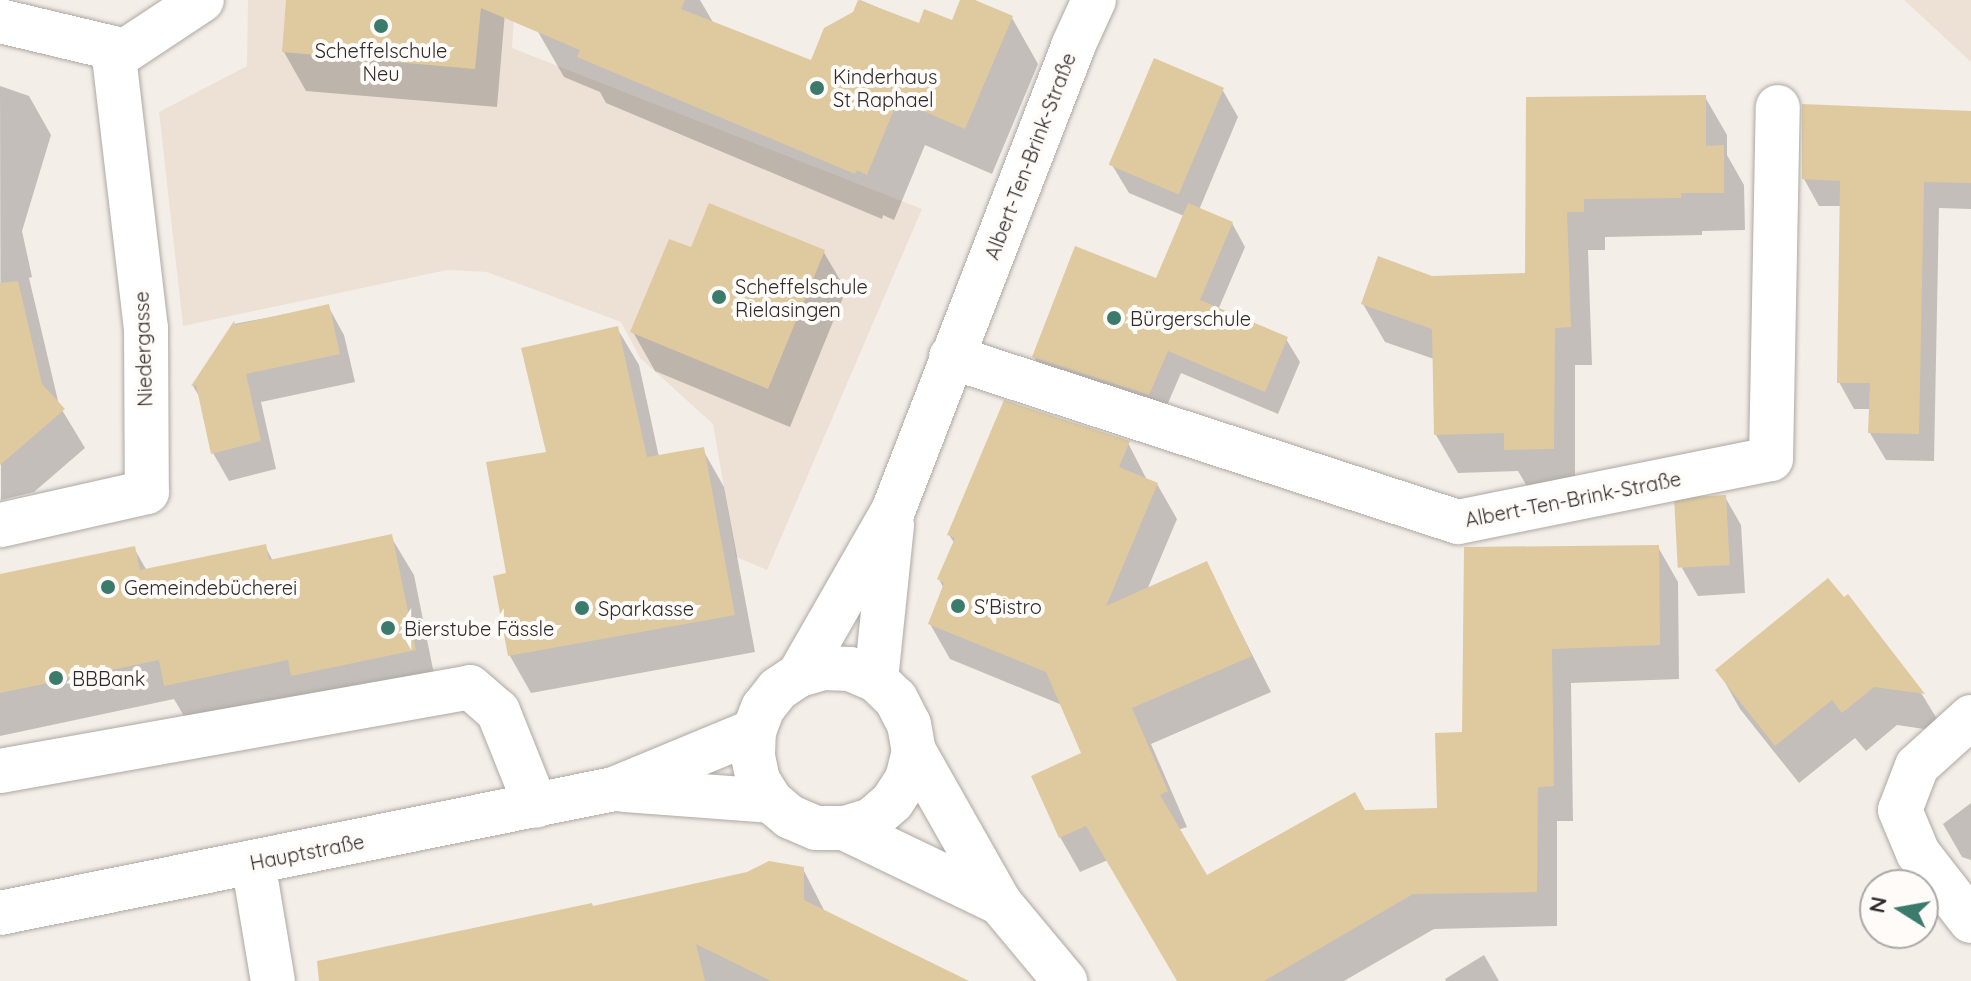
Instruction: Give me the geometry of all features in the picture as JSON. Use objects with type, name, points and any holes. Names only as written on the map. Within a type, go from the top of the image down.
[{"type":"street","points":[[0,21],[113,48],[116,57],[202,0]]},
{"type":"street","name":"Albert-Ten-Brink-Straße","points":[[799,675],[893,511],[1073,46],[1094,0]]},
{"type":"street","name":"Niedergasse","points":[[0,525],[147,492],[146,328],[116,57]]},
{"type":"street","name":"Albert-Ten-Brink-Straße","points":[[951,357],[1458,522],[1771,459],[1778,107]]},
{"type":"street","name":"Albert-Ten-Brink-Straße","points":[[876,680],[893,511]]},
{"type":"street","points":[[914,751],[907,779],[892,802],[871,820],[844,828],[816,828],[790,817],[771,801],[758,780],[753,756],[754,731],[763,708],[778,689],[799,675],[823,668],[850,669],[876,680],[896,699],[903,711],[914,751],[1000,903],[1065,981]]},
{"type":"street","points":[[0,771],[470,687],[498,711],[536,806]]},
{"type":"street","points":[[1971,717],[1917,766],[1900,810],[1918,853],[1971,921]]},
{"type":"street","points":[[614,789],[754,731]]},
{"type":"street","points":[[614,789],[771,801]]},
{"type":"street","name":"Hauptstraße","points":[[0,913],[614,789]]},
{"type":"street","points":[[844,828],[1000,903]]},
{"type":"street","points":[[253,862],[273,981]]},
{"type":"shaded area","name":"Scheffelschule Rielasingen","points":[[248,0],[515,0],[512,48],[922,209],[767,570],[736,557],[713,424],[640,358],[621,322],[487,272],[447,270],[183,326],[159,112],[247,66]]},
{"type":"shaded area","points":[[1904,0],[1971,0],[1971,62],[1943,36]]},
{"type":"building","name":"Kinderhaus St Raphael","points":[[286,0],[685,0],[681,9],[811,60],[824,28],[853,12],[858,0],[919,23],[924,9],[952,20],[960,0],[975,0],[1013,16],[965,129],[898,100],[867,175],[857,170],[855,174],[577,57],[580,50],[481,8],[475,69],[282,52]]},
{"type":"building","points":[[1154,58],[1224,88],[1179,194],[1109,165]]},
{"type":"building","points":[[1706,95],[1706,146],[1724,145],[1724,193],[1681,193],[1681,198],[1584,199],[1584,212],[1567,212],[1571,327],[1555,328],[1554,449],[1504,450],[1504,433],[1434,435],[1432,329],[1361,304],[1378,256],[1432,276],[1525,273],[1526,97]]},
{"type":"building","points":[[1802,104],[1971,111],[1971,183],[1924,182],[1919,434],[1868,433],[1870,383],[1837,383],[1840,181],[1802,179]]},
{"type":"building","points":[[709,203],[825,250],[768,389],[630,332],[669,239],[691,247]]},
{"type":"building","points":[[1188,203],[1233,222],[1200,300],[1288,337],[1265,392],[1168,351],[1149,395],[1032,357],[1075,246],[1156,278]]},
{"type":"building","points":[[18,281],[42,384],[65,409],[0,465],[0,283]]},
{"type":"building","points":[[329,304],[340,354],[246,374],[261,441],[211,454],[196,385],[191,386],[234,321],[235,325]]},
{"type":"building","points":[[618,326],[647,457],[704,447],[735,615],[508,656],[493,576],[506,573],[486,462],[546,452],[521,348]]},
{"type":"building","points":[[1004,400],[1130,441],[1119,467],[1158,483],[1106,606],[1207,561],[1252,656],[1132,708],[1168,791],[1160,795],[1207,875],[1355,792],[1365,810],[1437,808],[1435,733],[1462,732],[1464,547],[1659,545],[1660,645],[1552,649],[1554,786],[1538,787],[1537,892],[1413,894],[1264,981],[1177,981],[1086,826],[1059,838],[1031,776],[1081,753],[1046,672],[928,624],[944,583],[937,579],[955,538],[947,535]]},
{"type":"building","points":[[1726,495],[1730,565],[1678,568],[1674,498]]},
{"type":"building","points":[[392,534],[416,650],[291,676],[288,660],[164,686],[159,660],[0,693],[0,574],[135,546],[140,570],[266,544],[269,560]]},
{"type":"building","points":[[1828,578],[1844,597],[1848,594],[1925,694],[1874,687],[1842,713],[1832,700],[1775,746],[1715,670]]},
{"type":"building","points":[[769,861],[804,867],[804,900],[969,981],[771,981],[696,944],[705,981],[319,981],[317,961],[747,872]]},
{"type":"place","name":"Scheffelschule Neu","points":[[381,26]]},
{"type":"place","name":"Kinderhaus St Raphael","points":[[817,88]]},
{"type":"place","name":"Scheffelschule Rielasingen","points":[[719,297]]},
{"type":"place","name":"Bürgerschule","points":[[1114,318]]},
{"type":"place","name":"Gemeindebücherei","points":[[108,587]]},
{"type":"place","name":"S'Bistro","points":[[958,606]]},
{"type":"place","name":"Sparkasse","points":[[582,608]]},
{"type":"place","name":"Bierstube Fässle","points":[[388,628]]},
{"type":"place","name":"BBBank","points":[[56,678]]}]
